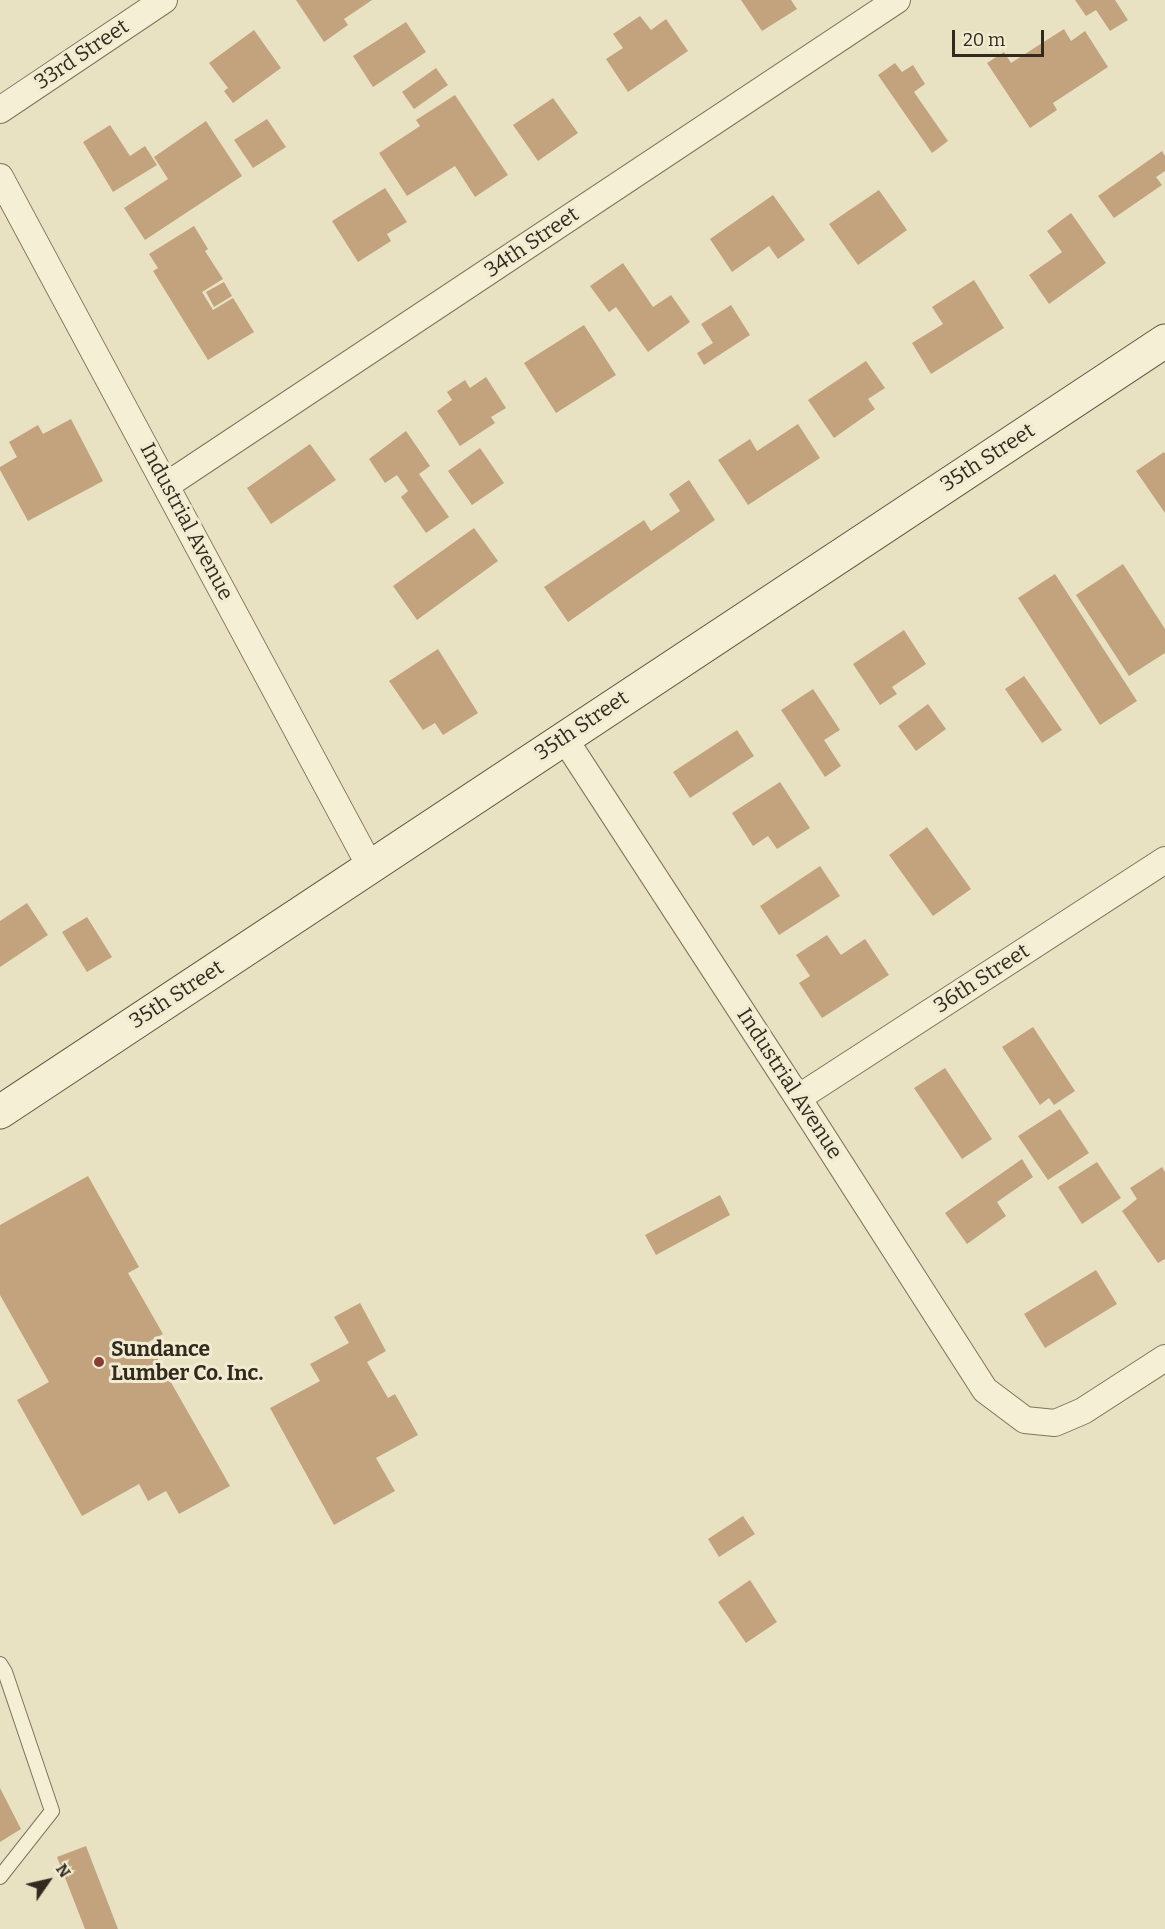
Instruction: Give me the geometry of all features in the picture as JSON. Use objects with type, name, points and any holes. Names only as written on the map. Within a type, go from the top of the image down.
[{"type":"street","name":"33rd Street","points":[[0,110],[164,0]]},
{"type":"street","name":"34th Street","points":[[167,485],[897,0]]},
{"type":"street","name":"Industrial Avenue","points":[[0,177],[167,485],[370,868]]},
{"type":"street","name":"35th Street","points":[[0,1112],[1165,341]]},
{"type":"street","name":"Industrial Avenue","points":[[564,738],[985,1390],[1024,1420],[1055,1423],[1083,1411],[1165,1358]]},
{"type":"street","name":"36th Street","points":[[798,1098],[1165,860]]},
{"type":"lane","points":[[0,1664],[5,1672],[52,1811],[0,1877]]},
{"type":"building","points":[[296,0],[372,0],[344,19],[348,25],[324,42]]},
{"type":"building","points":[[741,0],[791,0],[797,9],[762,31]]},
{"type":"building","points":[[1075,0],[1115,0],[1128,20],[1110,31],[1096,10],[1086,16]]},
{"type":"building","points":[[640,16],[651,30],[666,19],[688,51],[628,92],[606,59],[623,48],[613,34]]},
{"type":"building","points":[[406,22],[426,52],[373,87],[353,56]]},
{"type":"building","points":[[1064,29],[1071,41],[1085,31],[1108,67],[1053,103],[1057,110],[1030,128],[987,63],[1004,52],[1011,63]]},
{"type":"building","points":[[254,30],[281,68],[233,103],[224,91],[228,88],[209,63]]},
{"type":"building","points":[[895,63],[902,72],[913,65],[925,84],[914,92],[948,141],[932,153],[878,75]]},
{"type":"building","points":[[436,68],[448,85],[414,109],[402,92]]},
{"type":"building","points":[[455,95],[508,175],[475,197],[455,166],[407,196],[379,153],[420,126],[416,120]]},
{"type":"building","points":[[553,98],[578,133],[538,161],[513,125]]},
{"type":"building","points":[[267,119],[286,147],[253,168],[234,140]]},
{"type":"building","points":[[206,121],[242,176],[145,240],[124,208],[168,179],[154,157]]},
{"type":"building","points":[[110,125],[130,156],[145,146],[157,165],[113,192],[83,142]]},
{"type":"building","points":[[1162,151],[1165,156],[1165,171],[1156,177],[1162,185],[1114,218],[1098,196]]},
{"type":"building","points":[[385,188],[407,222],[387,234],[391,241],[358,262],[332,221]]},
{"type":"building","points":[[879,190],[907,230],[858,265],[829,224]]},
{"type":"building","points":[[773,195],[805,240],[778,259],[769,246],[732,272],[710,239]]},
{"type":"building","points":[[1071,213],[1106,263],[1049,304],[1029,275],[1062,252],[1047,231]]},
{"type":"building","points":[[194,226],[208,249],[205,251],[223,279],[202,292],[213,310],[233,298],[254,332],[208,360],[153,271],[158,268],[149,254]]},
{"type":"building","points":[[623,263],[653,307],[671,295],[690,322],[648,352],[616,307],[609,312],[590,286]]},
{"type":"building","points":[[974,280],[1004,328],[931,374],[912,343],[943,324],[932,307]]},
{"type":"building","points":[[224,282],[232,296],[214,307],[206,292]]},
{"type":"building","points":[[731,305],[750,335],[704,365],[697,353],[713,343],[701,324]]},
{"type":"building","points":[[584,325],[616,375],[556,413],[524,363]]},
{"type":"building","points":[[866,361],[885,388],[868,399],[875,409],[834,438],[808,400]]},
{"type":"building","points":[[486,377],[506,408],[491,417],[495,423],[460,446],[437,411],[452,400],[447,392],[465,380],[470,388]]},
{"type":"building","points":[[71,419],[103,481],[28,521],[0,470],[0,467],[17,457],[9,442],[38,425],[43,434]]},
{"type":"building","points":[[798,424],[820,458],[748,505],[718,460],[750,439],[757,451]]},
{"type":"building","points":[[406,431],[430,466],[419,474],[449,517],[426,533],[401,497],[408,491],[397,475],[385,483],[369,459]]},
{"type":"building","points":[[310,444],[336,480],[271,524],[247,488]]},
{"type":"building","points":[[480,448],[504,483],[472,505],[448,471]]},
{"type":"building","points":[[1164,452],[1165,454],[1165,513],[1136,471]]},
{"type":"building","points":[[689,480],[715,520],[568,622],[544,587],[644,520],[651,531],[680,511],[669,494]]},
{"type":"building","points":[[474,528],[498,561],[417,620],[393,586]]},
{"type":"building","points":[[1123,564],[1165,629],[1165,653],[1129,676],[1076,595]]},
{"type":"building","points":[[1055,574],[1137,701],[1100,725],[1018,598]]},
{"type":"building","points":[[904,630],[926,664],[892,687],[897,694],[880,705],[853,664]]},
{"type":"building","points":[[438,649],[478,713],[443,735],[435,723],[423,730],[389,681]]},
{"type":"building","points":[[1024,676],[1062,730],[1042,743],[1005,689]]},
{"type":"building","points":[[813,689],[840,730],[824,740],[841,766],[825,777],[781,710]]},
{"type":"building","points":[[928,704],[946,729],[916,751],[898,726]]},
{"type":"building","points":[[737,730],[754,756],[690,798],[673,772]]},
{"type":"building","points":[[780,782],[810,828],[777,849],[768,836],[753,846],[732,813]]},
{"type":"building","points":[[927,827],[971,889],[933,916],[889,855]]},
{"type":"building","points":[[820,866],[840,896],[779,935],[760,906]]},
{"type":"building","points":[[27,903],[48,935],[0,967],[0,921]]},
{"type":"building","points":[[87,917],[112,957],[87,972],[62,932]]},
{"type":"building","points":[[827,935],[841,955],[865,939],[889,975],[822,1018],[799,983],[810,976],[796,955]]},
{"type":"building","points":[[1033,1027],[1075,1091],[1054,1105],[1049,1098],[1040,1105],[1002,1047]]},
{"type":"building","points":[[945,1068],[992,1139],[962,1159],[914,1088]]},
{"type":"building","points":[[1060,1109],[1089,1153],[1048,1180],[1018,1136]]},
{"type":"building","points":[[1022,1159],[1033,1177],[997,1202],[1006,1216],[967,1244],[945,1213]]},
{"type":"building","points":[[1097,1162],[1121,1198],[1082,1224],[1058,1187]]},
{"type":"building","points":[[1162,1167],[1165,1172],[1165,1259],[1158,1263],[1122,1211],[1137,1199],[1130,1188]]},
{"type":"building","name":"Sundance Lumber Co. Inc.","points":[[88,1176],[139,1267],[128,1273],[163,1334],[148,1342],[230,1486],[179,1514],[166,1491],[148,1501],[139,1484],[82,1516],[17,1400],[49,1382],[0,1295],[0,1225]]},
{"type":"building","points":[[720,1195],[730,1215],[656,1255],[645,1235]]},
{"type":"building","points":[[1096,1270],[1117,1304],[1045,1348],[1024,1314]]},
{"type":"building","points":[[360,1303],[386,1351],[367,1362],[388,1398],[395,1394],[418,1435],[376,1458],[395,1491],[334,1525],[270,1408],[320,1381],[310,1364],[349,1343],[334,1317]]},
{"type":"building","points":[[743,1516],[755,1534],[719,1557],[708,1539]]},
{"type":"building","points":[[750,1580],[777,1622],[746,1643],[718,1602]]},
{"type":"building","points":[[0,1788],[21,1829],[0,1842]]},
{"type":"building","points":[[86,1846],[118,1929],[85,1929],[57,1857]]},
{"type":"place","name":"Sundance Lumber Co. Inc.","points":[[99,1362]]}]
